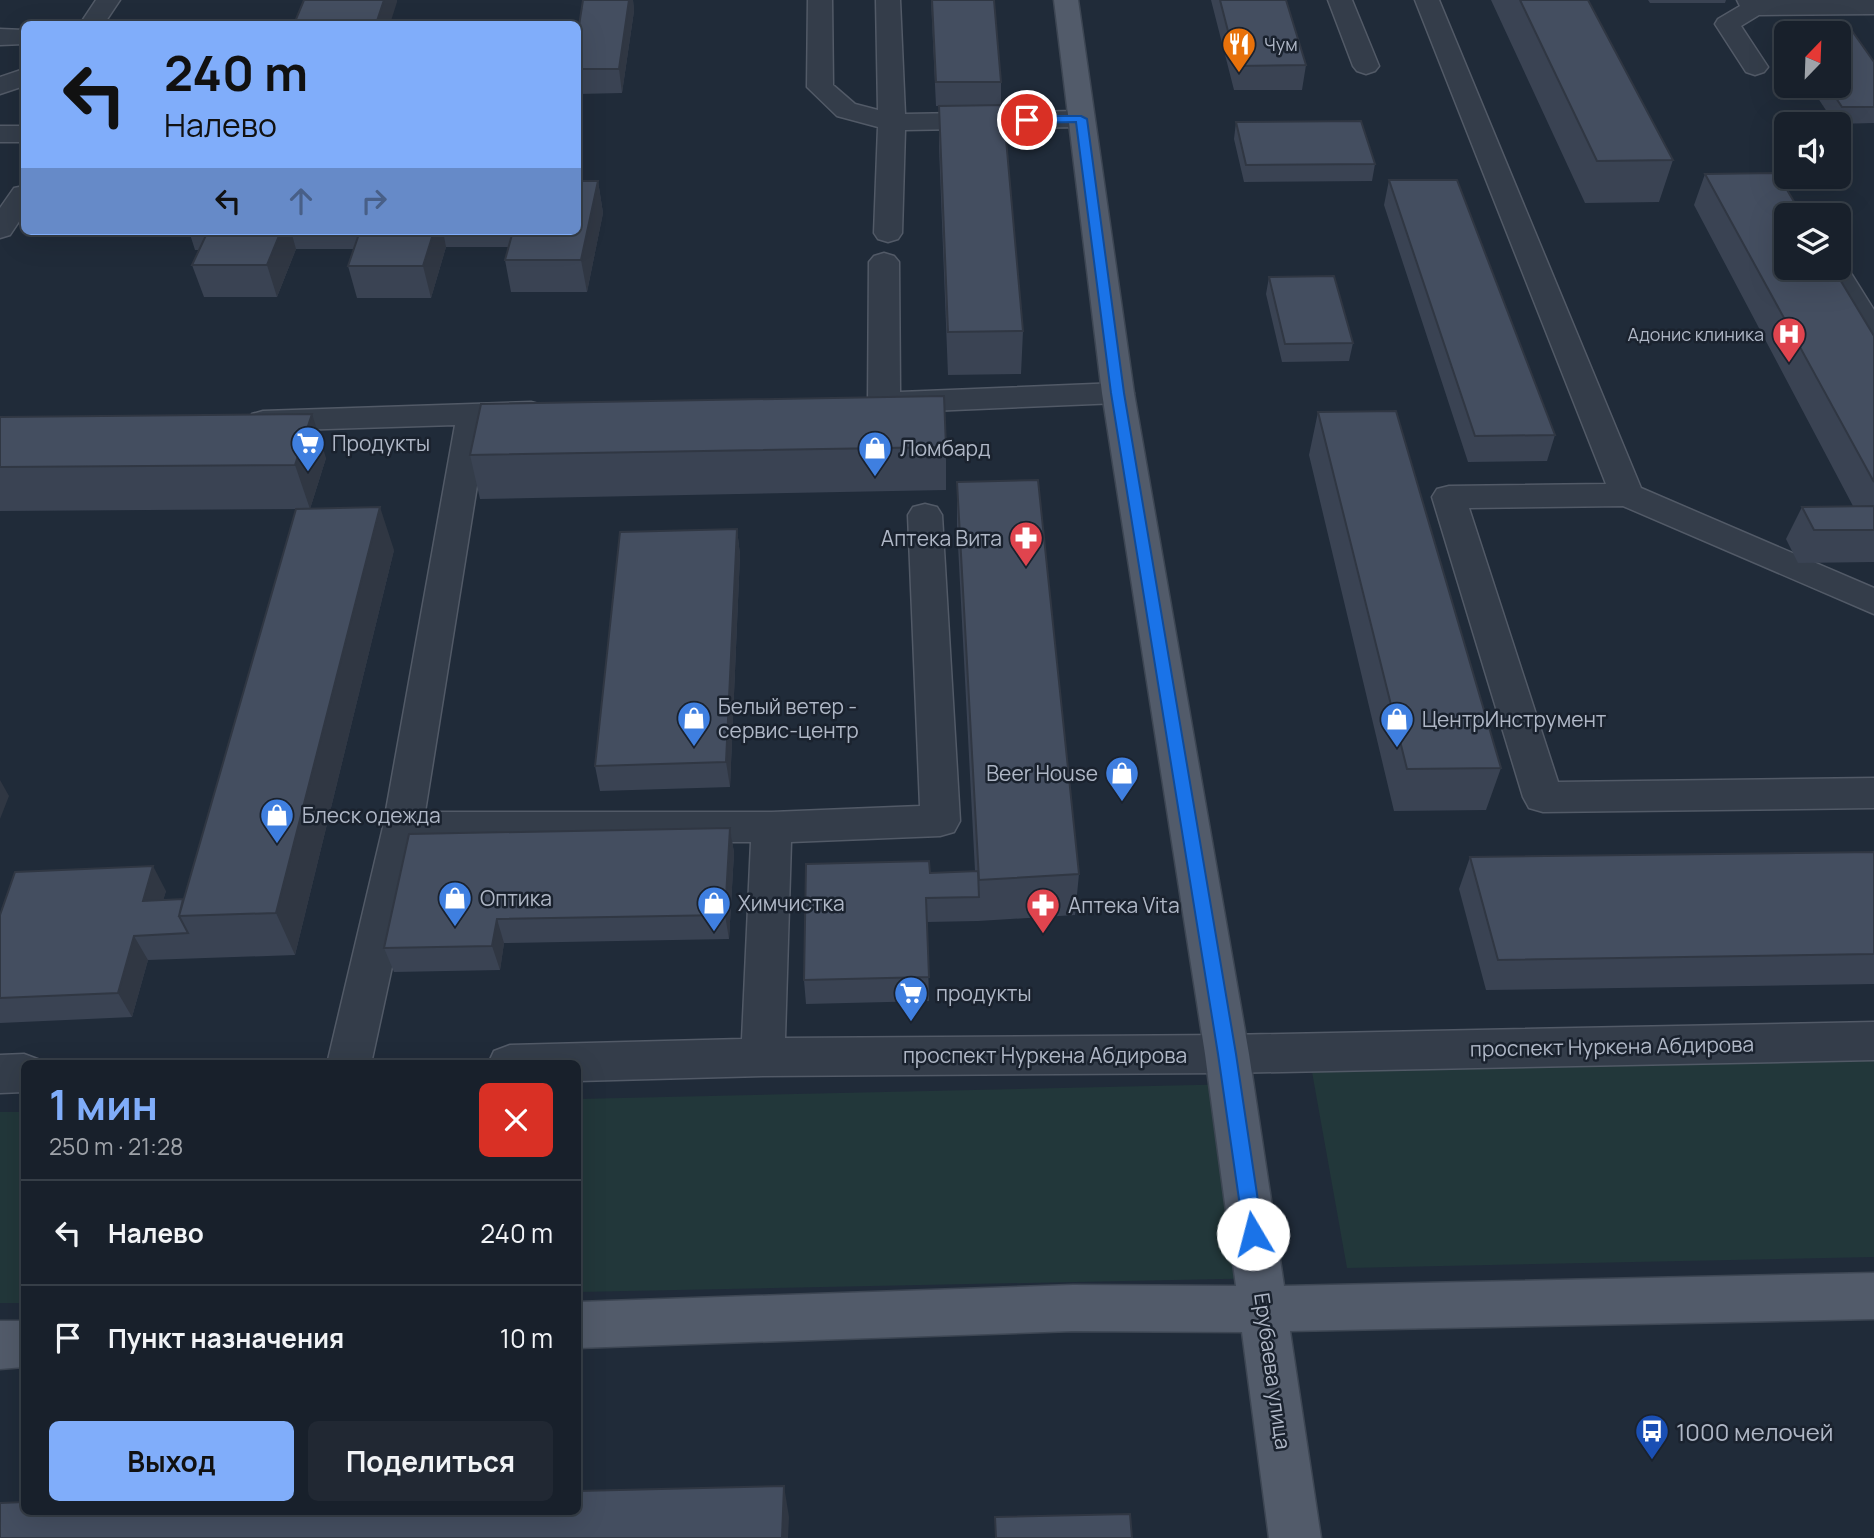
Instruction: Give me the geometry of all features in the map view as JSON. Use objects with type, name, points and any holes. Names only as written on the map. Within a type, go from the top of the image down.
[{"type":"main road","name":"Ерубаева улица","points":[[1066,0],[1118,393],[1227,1054],[1265,1309],[1295,1538]]},
{"type":"main road","points":[[581,1325],[1073,1308],[1265,1309],[1874,1296]]},
{"type":"main road","points":[[0,1345],[21,1344]]},
{"type":"street","points":[[94,21],[108,0]]},
{"type":"street","points":[[820,0],[820,87],[846,110],[892,122],[1081,119]]},
{"type":"street","points":[[888,0],[892,122],[888,233]]},
{"type":"street","points":[[1340,0],[1366,65]]},
{"type":"street","points":[[1427,0],[1627,495]]},
{"type":"street","points":[[1755,66],[1727,24],[1752,4],[1874,8]]},
{"type":"street","points":[[0,37],[21,37]]},
{"type":"street","points":[[0,86],[21,78]]},
{"type":"street","points":[[0,134],[21,134]]},
{"type":"street","points":[[0,229],[21,198]]},
{"type":"street","points":[[884,262],[870,403],[1118,393]]},
{"type":"street","points":[[1840,280],[1874,335]]},
{"type":"street","points":[[237,422],[555,412]]},
{"type":"street","points":[[350,1060],[403,827],[473,414]]},
{"type":"street","points":[[1874,602],[1627,495],[1449,497],[1543,797],[1874,793]]},
{"type":"street","points":[[403,827],[772,827],[940,821],[925,515]]},
{"type":"street","points":[[763,1057],[772,827]]},
{"type":"street","name":"проспект Нуркена Абдирова","points":[[581,1062],[763,1057],[1227,1054],[1874,1041]]},
{"type":"street","points":[[0,1074],[21,1073]]},
{"type":"green space","points":[[1874,1044],[1874,1257],[1347,1268],[1309,1055]]},
{"type":"green space","points":[[1241,1084],[1271,1278],[581,1292],[581,1099]]},
{"type":"green space","points":[[0,1112],[21,1112],[21,1303],[0,1303]]},
{"type":"building","points":[[304,0],[384,0],[377,21],[295,21]]},
{"type":"building","points":[[583,0],[629,0],[619,69],[581,69],[580,21]]},
{"type":"building","points":[[932,0],[994,0],[1001,82],[936,82]]},
{"type":"building","points":[[1220,0],[1286,0],[1306,65],[1237,66]]},
{"type":"building","points":[[1520,0],[1588,0],[1673,160],[1597,161]]},
{"type":"building","points":[[1852,31],[1874,62],[1874,107],[1842,107],[1836,98],[1852,98]]},
{"type":"building","points":[[1003,105],[1023,331],[948,332],[939,106]]},
{"type":"building","points":[[1361,121],[1375,164],[1246,165],[1236,122]]},
{"type":"building","points":[[1774,173],[1774,189],[1787,189],[1795,203],[1774,203],[1774,280],[1840,280],[1874,336],[1874,482],[1705,174]]},
{"type":"building","points":[[1389,180],[1457,180],[1555,435],[1475,436]]},
{"type":"building","points":[[581,181],[598,181],[581,260],[505,260],[512,235],[581,235]]},
{"type":"building","points":[[206,235],[279,235],[267,265],[192,265]]},
{"type":"building","points":[[359,235],[433,235],[423,266],[348,266]]},
{"type":"building","points":[[1334,276],[1353,343],[1285,344],[1269,277]]},
{"type":"building","points":[[944,396],[946,447],[470,455],[481,404]]},
{"type":"building","points":[[1396,411],[1501,768],[1407,769],[1318,412]]},
{"type":"building","points":[[312,414],[295,465],[0,467],[0,417]]},
{"type":"building","points":[[1038,480],[1079,874],[979,880],[957,482]]},
{"type":"building","points":[[1874,506],[1874,530],[1814,530],[1802,507]]},
{"type":"building","points":[[380,507],[276,913],[179,916],[296,509]]},
{"type":"building","points":[[737,529],[726,762],[595,766],[620,532]]},
{"type":"building","points":[[730,828],[725,915],[497,919],[492,946],[384,948],[409,834]]},
{"type":"building","points":[[1874,852],[1874,954],[1498,960],[1470,857]]},
{"type":"building","points":[[929,861],[930,873],[978,871],[979,897],[926,898],[929,977],[804,980],[806,864]]},
{"type":"building","points":[[153,866],[143,901],[183,899],[179,916],[188,933],[134,936],[118,993],[0,998],[0,915],[15,872]]},
{"type":"building","points":[[784,1486],[782,1538],[0,1538],[0,1503],[21,1502],[21,1515],[581,1515],[581,1491]]},
{"type":"building","points":[[1130,1514],[1132,1538],[996,1538],[995,1517]]},
{"type":"place","name":"Чум","points":[[1239,74]]},
{"type":"place","name":"Адонис клиника","points":[[1789,364]]},
{"type":"place","name":"Продукты","points":[[308,473]]},
{"type":"place","name":"Ломбард","points":[[875,478]]},
{"type":"place","name":"Аптека Вита","points":[[1026,568]]},
{"type":"place","name":"Белый ветер - сервис-центр","points":[[694,748]]},
{"type":"place","name":"ЦентрИнструмент","points":[[1397,749]]},
{"type":"place","name":"Beer House","points":[[1122,803]]},
{"type":"place","name":"Блеск одежда","points":[[277,845]]},
{"type":"place","name":"Оптика","points":[[455,928]]},
{"type":"place","name":"Химчистка","points":[[714,933]]},
{"type":"place","name":"Аптека Vita","points":[[1043,935]]},
{"type":"place","name":"продукты","points":[[911,1023]]},
{"type":"place","name":"1000 мелочей","points":[[1652,1461]]},
{"type":"route","points":[[1027,120],[1081,119],[1118,393],[1227,1054],[1253,1234]]}]
